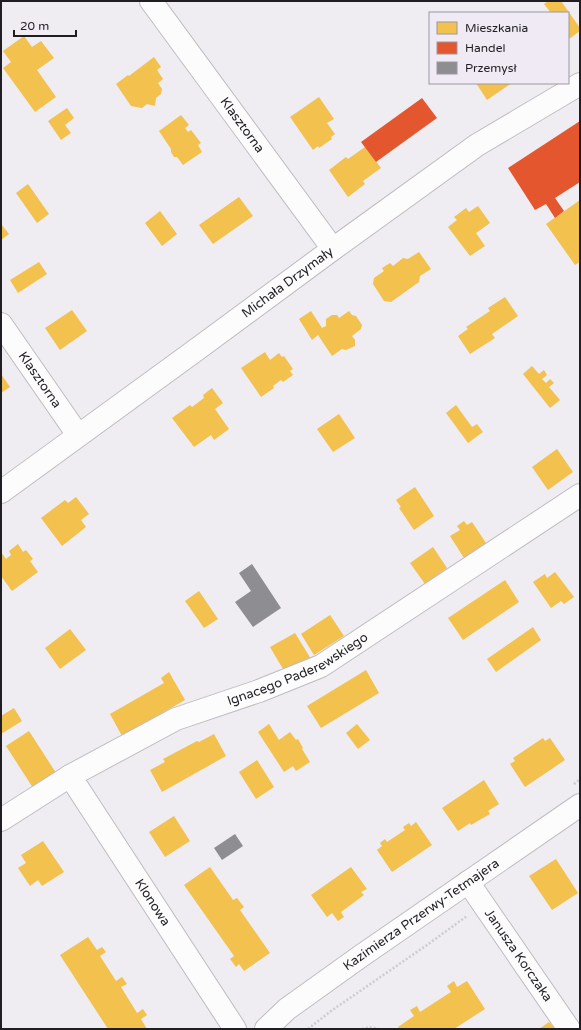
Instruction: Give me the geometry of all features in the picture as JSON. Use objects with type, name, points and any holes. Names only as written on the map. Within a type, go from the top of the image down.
[{"type":"street","name":"Klasztorna","points":[[151,1],[333,249]]},
{"type":"street","name":"Michała Drzymały","points":[[1,492],[476,145],[580,84]]},
{"type":"street","name":"Klasztorna","points":[[1,324],[78,436]]},
{"type":"street","name":"Ignacego Paderewskiego","points":[[1,820],[70,776],[176,719],[260,690],[321,666],[580,495]]},
{"type":"street","name":"Klonowa","points":[[70,776],[235,1029]]},
{"type":"street","name":"Kazimierza Przerwy-Tetmajera","points":[[266,1029],[287,1009],[373,947],[580,805]]},
{"type":"street","name":"Janusza Korczaka","points":[[468,882],[569,1029]]},
{"type":"path","points":[[362,1029],[369,1027],[379,1029]]},
{"type":"building: Mieszkania","points":[[548,1],[561,1],[569,12],[550,12],[544,4]]},
{"type":"building: Mieszkania","points":[[569,12],[580,28],[580,31],[569,39]]},
{"type":"building: Mieszkania","points":[[24,36],[32,47],[41,41],[54,58],[37,70],[56,97],[35,112],[3,68],[11,62],[3,51]]},
{"type":"building: Mieszkania","points":[[154,57],[161,67],[157,70],[163,79],[158,83],[162,89],[161,94],[156,98],[155,106],[147,104],[142,108],[131,106],[116,84]]},
{"type":"building: Mieszkania","points":[[477,84],[511,84],[487,100]]},
{"type":"building: Mieszkania","points":[[319,97],[334,119],[327,123],[335,134],[331,137],[332,139],[319,148],[318,146],[313,150],[290,117]]},
{"type":"building: Mieszkania","points":[[67,108],[74,118],[65,125],[71,133],[61,140],[48,121]]},
{"type":"building: Mieszkania","points":[[181,115],[189,125],[185,128],[188,132],[191,130],[201,143],[198,145],[202,152],[183,165],[177,157],[174,157],[171,149],[159,131]]},
{"type":"building: Mieszkania","points":[[365,147],[381,168],[363,181],[365,184],[348,197],[329,170],[346,157],[348,159]]},
{"type":"building: Mieszkania","points":[[28,184],[49,214],[37,223],[16,193]]},
{"type":"building: Mieszkania","points":[[239,197],[253,216],[213,244],[199,225]]},
{"type":"building: Mieszkania","points":[[580,200],[580,262],[575,265],[546,224]]},
{"type":"building: Mieszkania","points":[[478,206],[490,223],[476,233],[485,246],[470,256],[448,227],[457,220],[454,217],[466,208],[469,212]]},
{"type":"building: Mieszkania","points":[[160,211],[177,234],[162,246],[145,223]]},
{"type":"building: Mieszkania","points":[[1,224],[9,234],[1,240]]},
{"type":"building: Mieszkania","points":[[419,252],[431,269],[420,276],[419,282],[391,302],[384,301],[373,284],[374,278],[384,271],[382,268],[390,263],[393,266],[403,258],[408,259]]},
{"type":"building: Mieszkania","points":[[39,262],[47,274],[18,293],[10,280]]},
{"type":"building: Mieszkania","points":[[505,297],[518,316],[492,334],[495,338],[470,354],[458,336],[468,329],[466,327],[490,311],[488,308]]},
{"type":"building: Mieszkania","points":[[72,310],[87,331],[60,350],[45,328]]},
{"type":"building: Mieszkania","points":[[311,311],[322,328],[326,326],[326,319],[332,315],[337,315],[339,318],[349,311],[352,315],[356,316],[362,325],[361,329],[352,336],[355,340],[355,346],[346,350],[342,349],[332,356],[318,335],[312,340],[299,319]]},
{"type":"building: Mieszkania","points":[[265,352],[270,360],[279,353],[282,357],[284,356],[293,369],[290,371],[293,375],[283,382],[281,380],[273,386],[274,388],[261,397],[241,368]]},
{"type":"building: Mieszkania","points":[[532,366],[539,374],[544,370],[547,375],[542,379],[546,383],[550,379],[554,383],[549,387],[560,400],[550,408],[523,374]]},
{"type":"building: Mieszkania","points":[[1,374],[10,387],[1,393]]},
{"type":"building: Mieszkania","points":[[212,388],[223,403],[215,409],[229,429],[214,440],[211,435],[194,447],[172,418],[190,405],[192,407],[204,398],[203,395]]},
{"type":"building: Mieszkania","points":[[456,405],[472,427],[477,424],[483,432],[468,443],[446,413]]},
{"type":"building: Mieszkania","points":[[339,414],[355,438],[333,452],[317,429]]},
{"type":"building: Mieszkania","points":[[557,449],[573,472],[548,490],[532,467]]},
{"type":"building: Mieszkania","points":[[415,487],[434,516],[414,530],[399,508],[401,507],[396,500]]},
{"type":"building: Mieszkania","points":[[76,497],[89,514],[81,520],[86,527],[62,546],[41,518],[65,500],[68,503]]},
{"type":"building: Mieszkania","points":[[464,521],[467,525],[472,522],[486,543],[464,558],[450,536],[460,530],[457,526]]},
{"type":"building: Mieszkania","points":[[18,544],[23,552],[26,550],[33,559],[30,561],[38,572],[12,591],[1,576],[1,552],[6,559],[11,555],[9,551]]},
{"type":"building: Mieszkania","points":[[433,547],[447,568],[425,584],[410,563]]},
{"type":"building: Mieszkania","points":[[555,572],[574,597],[564,604],[561,601],[551,608],[533,582],[545,574],[547,578]]},
{"type":"building: Mieszkania","points":[[505,580],[519,602],[463,640],[448,618]]},
{"type":"building: Mieszkania","points":[[199,591],[218,619],[204,628],[185,601]]},
{"type":"building: Mieszkania","points":[[330,615],[344,636],[314,655],[301,634]]},
{"type":"building: Mieszkania","points":[[533,627],[541,640],[496,672],[487,659]]},
{"type":"building: Mieszkania","points":[[70,629],[86,650],[60,669],[45,648]]},
{"type":"building: Mieszkania","points":[[295,633],[311,659],[286,674],[270,647]]},
{"type":"building: Mieszkania","points":[[366,670],[379,693],[321,728],[307,706]]},
{"type":"building: Mieszkania","points":[[169,672],[185,700],[122,736],[110,714],[164,683],[161,678]]},
{"type":"building: Mieszkania","points":[[14,708],[22,721],[1,734],[1,716]]},
{"type":"building: Mieszkania","points":[[269,724],[279,740],[290,732],[296,740],[298,739],[310,762],[296,771],[293,766],[284,772],[258,732]]},
{"type":"building: Mieszkania","points":[[357,724],[370,740],[358,749],[346,733]]},
{"type":"building: Mieszkania","points":[[29,731],[58,776],[35,791],[6,746]]},
{"type":"building: Mieszkania","points":[[214,734],[226,756],[162,792],[150,770],[165,762],[163,759]]},
{"type":"building: Mieszkania","points":[[543,738],[545,741],[550,738],[565,760],[525,787],[510,764],[515,761],[513,758]]},
{"type":"building: Mieszkania","points":[[257,760],[274,787],[256,799],[239,772]]},
{"type":"building: Mieszkania","points":[[484,780],[499,804],[488,811],[490,814],[471,825],[470,823],[458,831],[442,808]]},
{"type":"building: Mieszkania","points":[[174,816],[190,841],[165,857],[149,832]]},
{"type":"building: Mieszkania","points":[[416,822],[432,845],[392,872],[377,850],[382,846],[380,843],[385,839],[387,842],[405,830],[403,827],[409,823],[411,826]]},
{"type":"building: Mieszkania","points":[[43,841],[64,872],[42,886],[38,880],[30,886],[18,868],[26,863],[21,855]]},
{"type":"building: Mieszkania","points":[[556,859],[578,893],[552,910],[529,876]]},
{"type":"building: Mieszkania","points":[[210,867],[233,900],[237,898],[244,907],[240,910],[270,953],[244,971],[239,964],[236,967],[230,959],[234,956],[184,885]]},
{"type":"building: Mieszkania","points":[[351,867],[367,889],[361,892],[364,895],[341,912],[344,917],[338,921],[332,913],[327,917],[311,895]]},
{"type":"building: Mieszkania","points":[[88,937],[97,950],[102,947],[106,952],[100,956],[116,981],[122,977],[127,984],[121,987],[137,1013],[143,1009],[147,1015],[141,1019],[147,1029],[108,1029],[60,955]]},
{"type":"building: Mieszkania","points":[[454,981],[457,987],[467,981],[485,1009],[454,1029],[399,1029],[398,1027],[414,1016],[410,1010],[417,1006],[420,1012],[451,992],[447,986]]},
{"type":"building: Mieszkania","points":[[549,1022],[555,1029],[539,1029]]},
{"type":"building: Handel","points":[[422,98],[437,118],[376,162],[361,142]]},
{"type":"building: Handel","points":[[580,121],[580,182],[555,198],[564,211],[555,218],[546,204],[535,210],[508,168]]},
{"type":"building: Przemysł","points":[[252,564],[281,608],[253,627],[235,602],[251,591],[239,573]]},
{"type":"building: Przemysł","points":[[235,834],[243,846],[222,860],[214,848]]}]
